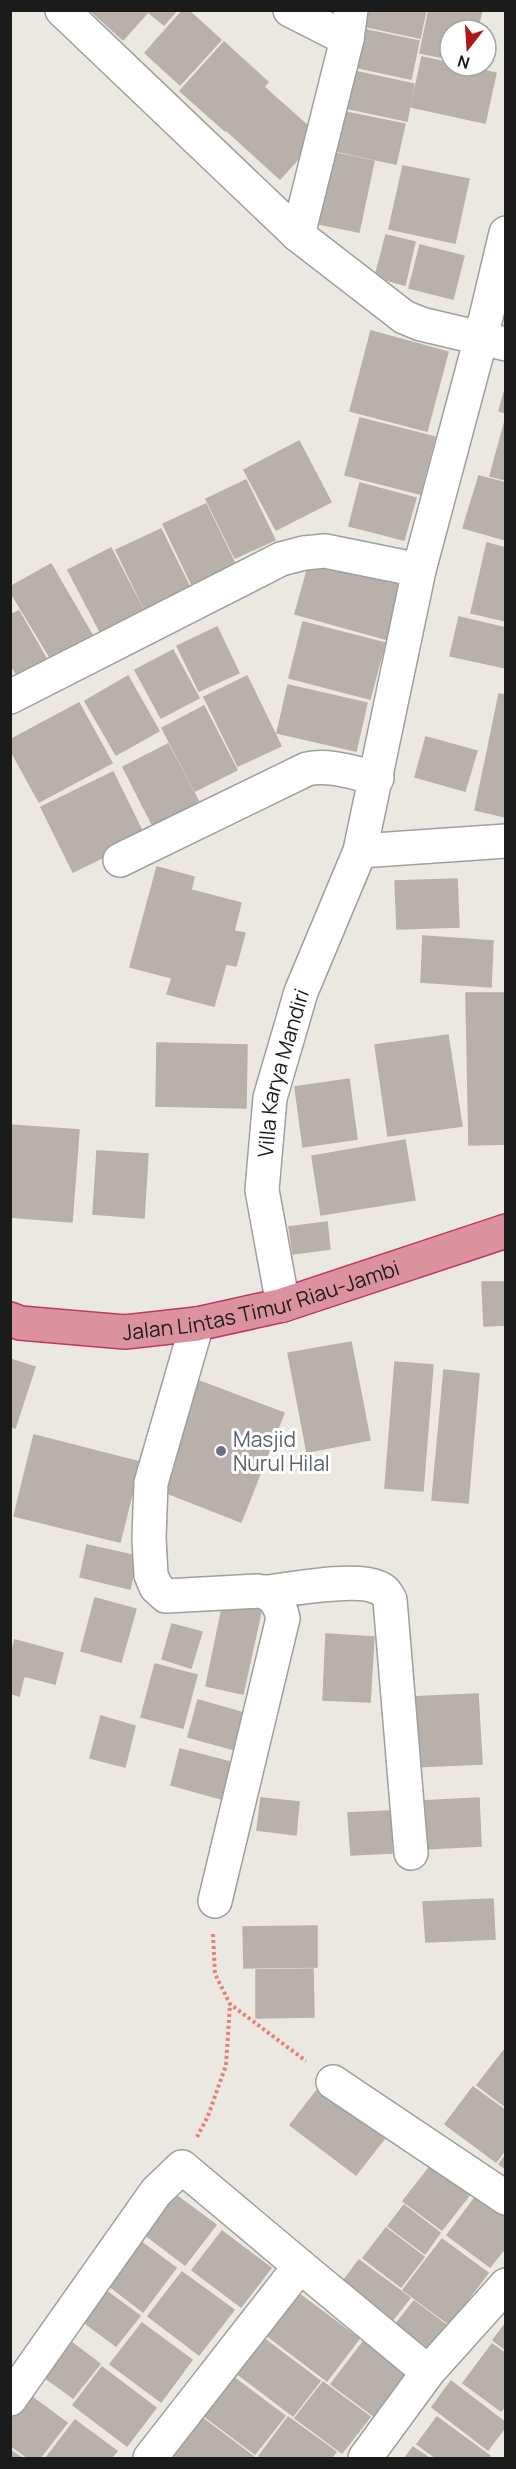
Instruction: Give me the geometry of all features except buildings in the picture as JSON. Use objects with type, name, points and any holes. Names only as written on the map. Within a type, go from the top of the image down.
[{"type":"highway","name":"Jalan Lintas Timur Riau-Jambi","points":[[10,1319],[20,1323],[125,1332],[197,1324],[283,1305],[506,1231]]},
{"type":"street","points":[[62,10],[298,235],[404,317],[421,324],[493,341]]},
{"type":"street","points":[[290,10],[349,25],[298,235]]},
{"type":"street","name":"Villa Karya Mandiri","points":[[283,1305],[262,1190],[270,1098],[301,992],[360,851],[419,570],[493,341],[506,233]]},
{"type":"street","points":[[10,697],[281,559],[304,553],[326,552],[419,570]]},
{"type":"street","points":[[120,860],[307,769],[319,766],[377,778]]},
{"type":"street","points":[[360,851],[506,841]]},
{"type":"street","points":[[197,1324],[151,1483],[149,1538],[151,1575],[156,1587],[166,1596],[267,1592],[329,1584],[371,1585],[386,1592],[390,1600],[411,1853]]},
{"type":"street","points":[[216,1901],[283,1618],[280,1606],[267,1592]]},
{"type":"street","points":[[333,2082],[506,2198]]},
{"type":"street","points":[[10,2399],[156,2192],[182,2167],[428,2372]]},
{"type":"street","points":[[150,2458],[300,2266]]},
{"type":"street","points":[[365,2458],[428,2372],[506,2285]]},
{"type":"path","points":[[216,1901],[212,1944],[215,1974],[230,2004],[333,2082]]},
{"type":"path","points":[[182,2167],[208,2116],[226,2065],[230,2004]]},
{"type":"place","name":"Masjid Nurul Hilal","points":[[221,1451]]}]
